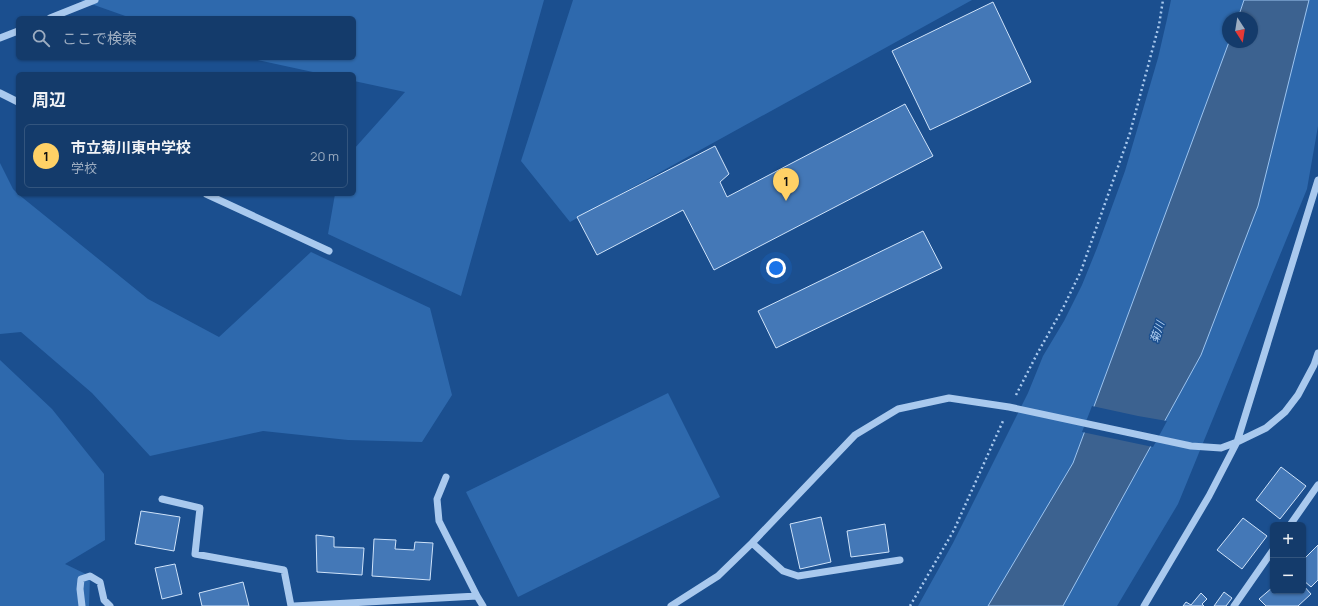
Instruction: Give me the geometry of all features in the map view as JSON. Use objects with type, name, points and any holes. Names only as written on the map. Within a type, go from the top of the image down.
[{"type":"street","points":[[55,16],[95,0]]},
{"type":"street","points":[[0,38],[16,32]]},
{"type":"street","points":[[0,93],[16,101]]},
{"type":"street","points":[[1144,606],[1209,496],[1237,442],[1318,180]]},
{"type":"street","points":[[210,196],[329,251]]},
{"type":"street","points":[[671,606],[718,576],[752,543],[855,435],[898,409],[950,398],[1010,407],[1191,446],[1221,448],[1266,428],[1284,412],[1298,395],[1314,365],[1318,353]]},
{"type":"street","points":[[446,477],[437,499],[439,521],[483,606]]},
{"type":"street","points":[[1292,522],[1318,485]]},
{"type":"street","points":[[162,499],[200,508],[194,554],[284,570],[292,606],[477,596]]},
{"type":"street","points":[[752,543],[783,571],[798,576],[900,560]]},
{"type":"street","points":[[1234,606],[1270,554]]},
{"type":"street","points":[[82,606],[80,589],[81,579],[90,576],[100,582],[104,600],[110,606]]},
{"type":"path","points":[[910,606],[954,530],[1010,407],[1036,354],[1063,308],[1081,271],[1130,133],[1159,24],[1163,0]]},
{"type":"shaded area","points":[[80,0],[544,0],[461,296],[328,234],[335,196],[356,196],[356,147],[405,92],[356,81],[356,72],[313,72],[257,60],[356,60],[356,16],[125,16]]},
{"type":"shaded area","points":[[573,0],[972,0],[570,222],[521,161]]},
{"type":"shaded area","points":[[1171,0],[1318,0],[1318,126],[1307,189],[1178,504],[1117,606],[918,606],[953,543],[1028,393],[1043,356],[1064,321],[1082,285],[1125,171],[1158,58]]},
{"type":"shaded area","points":[[0,163],[16,192],[16,196],[20,196],[148,299],[219,337],[311,252],[430,308],[452,395],[422,442],[348,440],[263,431],[150,456],[92,393],[21,332],[0,334]]},
{"type":"shaded area","points":[[0,360],[52,409],[104,474],[105,540],[65,564],[90,576],[89,606],[0,606]]},
{"type":"shaded area","points":[[668,393],[720,497],[518,597],[466,492]]},
{"type":"water","name":"菊川","points":[[1244,0],[1309,0],[1258,206],[1201,355],[1063,606],[988,606],[1073,463],[1227,48],[1258,48],[1258,12],[1240,12]]},
{"type":"pier","points":[[1092,406],[1167,421],[1153,447],[1082,432]]},
{"type":"building","points":[[993,2],[1031,82],[930,130],[892,51]]},
{"type":"building","points":[[905,104],[933,156],[714,270],[683,210],[597,255],[577,217],[715,146],[729,174],[720,182],[727,197]]},
{"type":"building","points":[[923,231],[942,268],[776,348],[758,311]]},
{"type":"building","points":[[1281,467],[1306,486],[1280,519],[1256,500]]},
{"type":"building","points":[[141,511],[180,517],[174,551],[135,544]]},
{"type":"building","points":[[821,517],[831,562],[800,569],[790,524]]},
{"type":"building","points":[[1243,518],[1267,536],[1242,569],[1217,550]]},
{"type":"building","points":[[885,524],[889,552],[851,557],[847,531]]},
{"type":"building","points":[[316,535],[334,537],[334,547],[364,548],[362,575],[317,572]]},
{"type":"building","points":[[374,539],[396,540],[395,549],[414,550],[415,542],[433,543],[430,580],[372,576]]},
{"type":"building","points":[[1318,545],[1318,580],[1311,587],[1306,583],[1306,557]]},
{"type":"building","points":[[175,564],[182,594],[162,599],[155,568]]},
{"type":"building","points":[[243,582],[249,606],[202,606],[199,593]]},
{"type":"building","points":[[1306,588],[1311,594],[1298,606],[1266,606],[1259,599],[1270,590],[1270,594],[1306,594]]},
{"type":"building","points":[[1224,592],[1232,598],[1226,606],[1214,606]]},
{"type":"building","points":[[1201,593],[1207,599],[1202,604],[1204,606],[1183,606],[1186,602],[1191,605]]},
{"type":"place","name":"市立菊川東中学校","points":[[786,201]]}]
